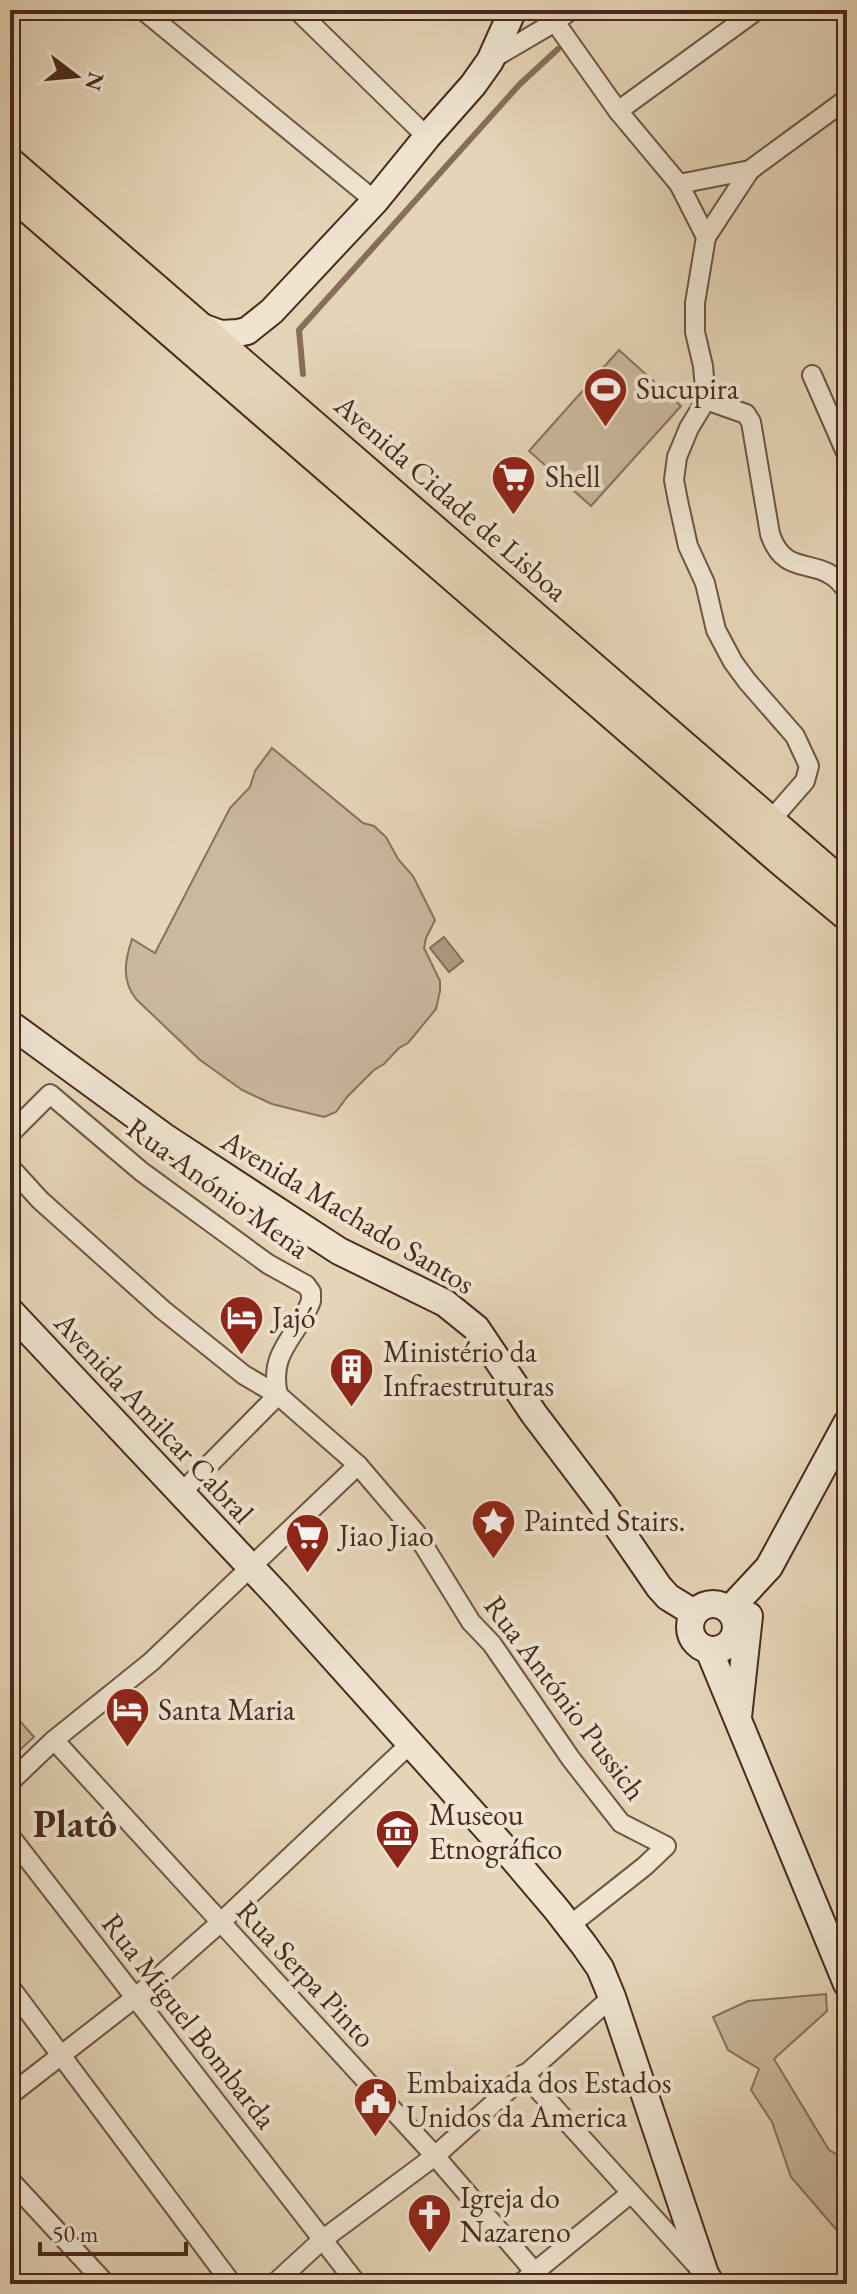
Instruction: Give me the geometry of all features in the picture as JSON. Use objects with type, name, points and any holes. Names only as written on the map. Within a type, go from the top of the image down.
[{"type":"main road","name":"Avenida Cidade de Lisboa","points":[[10,162],[847,887]]},
{"type":"main road","name":"Avenida Cidade de Lisboa","points":[[10,193],[847,916]]},
{"type":"street","points":[[143,10],[375,201]]},
{"type":"street","points":[[297,10],[427,137]]},
{"type":"street","points":[[199,326],[221,334],[238,333],[247,331],[272,311],[375,201],[473,85],[490,61],[513,10]]},
{"type":"street","points":[[539,10],[563,16],[618,111],[679,184],[706,237]]},
{"type":"street","points":[[618,111],[757,10]]},
{"type":"street","points":[[490,61],[563,16]]},
{"type":"street","points":[[771,820],[805,781],[809,766],[795,736],[733,662],[716,630],[705,583],[688,546],[674,480],[677,457],[689,428],[706,400],[703,366],[695,332],[695,303],[706,237],[750,170],[847,99]]},
{"type":"street","points":[[679,184],[750,170]]},
{"type":"street","points":[[255,373],[253,343],[272,311]]},
{"type":"street","points":[[812,375],[847,455]]},
{"type":"street","points":[[706,400],[746,414],[751,422],[774,548],[784,560],[815,567],[839,578],[847,591]]},
{"type":"street","name":"Avenida Machado Santos","points":[[10,1024],[166,1138],[326,1243],[445,1303],[476,1328],[659,1587],[681,1607],[694,1613]]},
{"type":"street","name":"Rua Anónio Mena","points":[[10,1134],[50,1094],[142,1172],[268,1264],[306,1285],[311,1292],[311,1301],[275,1367],[278,1395]]},
{"type":"street","points":[[10,1167],[40,1200],[163,1310],[244,1375],[278,1395],[358,1465],[151,1662],[54,1740],[10,1782]]},
{"type":"street","name":"Avenida Amilcar Cabral","points":[[10,1311],[251,1568],[526,1873],[600,1968],[708,2279]]},
{"type":"street","points":[[180,1494],[278,1395]]},
{"type":"street","points":[[729,1610],[769,1567],[847,1423]]},
{"type":"street","name":"Rua António Pussich","points":[[358,1465],[416,1533],[471,1622],[492,1644],[571,1759],[621,1823],[666,1846],[569,1926]]},
{"type":"street","points":[[738,1720],[756,1582]]},
{"type":"street","points":[[710,1604],[729,1610],[736,1624],[732,1640],[720,1650],[699,1646],[690,1635],[690,1620],[698,1608],[710,1604]]},
{"type":"street","points":[[709,1650],[847,1984]]},
{"type":"street","name":"Rua Serpa Pinto","points":[[54,1740],[435,2156],[533,2280]]},
{"type":"street","points":[[10,2095],[136,1997],[221,1922],[410,1744]]},
{"type":"street","name":"Rua Miguel Bombarda","points":[[10,1836],[357,2284]]},
{"type":"street","points":[[10,1987],[232,2284]]},
{"type":"street","points":[[274,2284],[322,2240],[435,2156],[612,1997]]},
{"type":"street","points":[[524,2074],[708,2279]]},
{"type":"street","points":[[10,2180],[106,2284]]},
{"type":"street","points":[[533,2280],[631,2193]]},
{"type":"shaded area","name":"Sucupira","points":[[619,350],[681,406],[591,506],[529,451]]},
{"type":"shaded area","points":[[272,748],[363,823],[374,826],[386,837],[398,859],[413,876],[435,920],[424,948],[440,981],[436,1009],[408,1043],[374,1070],[336,1112],[324,1117],[272,1104],[242,1090],[200,1060],[136,999],[126,977],[132,939],[155,953],[230,808],[250,787],[255,771]]},
{"type":"shaded area","points":[[444,937],[463,961],[449,972],[430,948]]},
{"type":"shaded area","points":[[847,1663],[847,1727],[837,1686]]},
{"type":"shaded area","points":[[10,1710],[34,1737],[10,1759]]},
{"type":"shaded area","points":[[826,1994],[827,2011],[774,2059],[829,2150],[847,2160],[847,2242],[791,2177],[772,2122],[751,2090],[759,2069],[728,2050],[713,2017],[748,2001]]},
{"type":"waterway","points":[[595,17],[604,10]]},
{"type":"waterway","points":[[303,374],[299,330],[520,84],[558,49]]},
{"type":"place","name":"Sucupira","points":[[605,428]]},
{"type":"place","name":"Shell","points":[[514,516]]},
{"type":"place","name":"Jajó","points":[[241,1357]]},
{"type":"place","name":"Ministério da Infraestruturas","points":[[352,1408]]},
{"type":"place","name":"Painted Stairs.","points":[[493,1560]]},
{"type":"place","name":"Jiao Jiao","points":[[308,1575]]},
{"type":"place","name":"Santa Maria","points":[[127,1749]]},
{"type":"place","name":"Museou Etnográfico","points":[[398,1871]]},
{"type":"place","name":"Embaixada dos Estados Unidos da America","points":[[375,2139]]},
{"type":"place","name":"Igreja do Nazareno","points":[[429,2254]]},
{"type":"district","name":"Platô","points":[[75,1824]]}]
